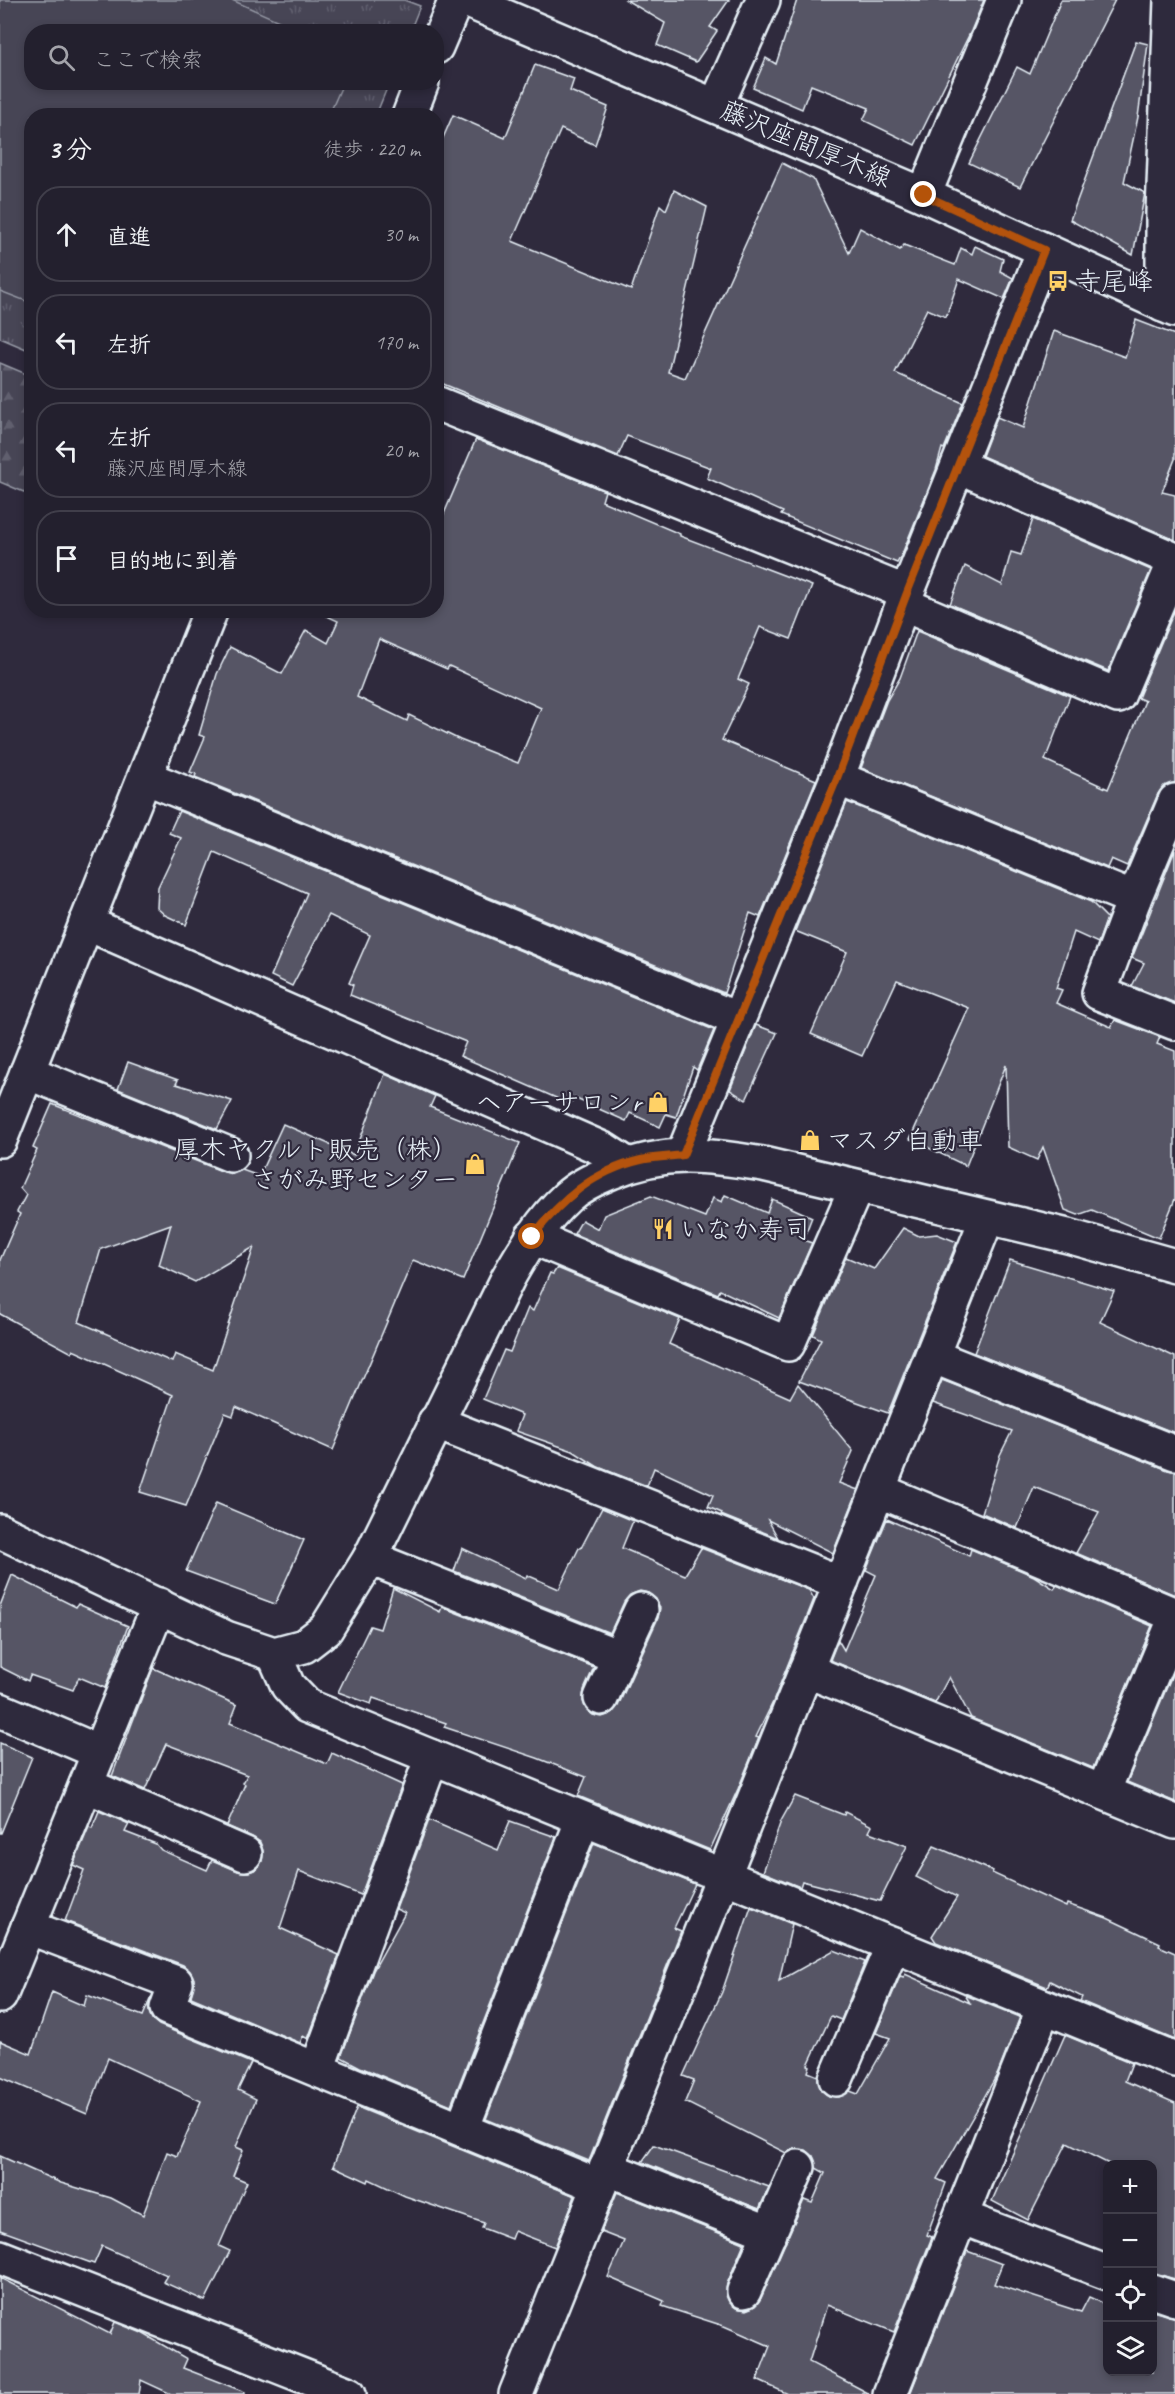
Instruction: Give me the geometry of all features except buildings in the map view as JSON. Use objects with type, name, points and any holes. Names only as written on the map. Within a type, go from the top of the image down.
[{"type":"street","points":[[444,28],[456,0]]},
{"type":"street","name":"藤沢座間厚木線","points":[[466,0],[924,195],[1169,307]]},
{"type":"street","points":[[716,106],[763,0]]},
{"type":"street","points":[[924,195],[1004,0]]},
{"type":"street","points":[[1169,307],[1171,0]]},
{"type":"street","points":[[412,108],[419,90]]},
{"type":"street","points":[[683,1155],[837,778],[905,599],[1044,250]]},
{"type":"street","points":[[444,406],[905,599],[1118,696],[1175,561],[958,466]]},
{"type":"street","points":[[0,1140],[208,618]]},
{"type":"street","points":[[145,777],[737,1019]]},
{"type":"street","points":[[837,778],[1134,899]]},
{"type":"street","points":[[1175,801],[1134,899],[1099,993],[1175,1023]]},
{"type":"street","points":[[86,923],[605,1150],[628,1165]]},
{"type":"street","points":[[27,1072],[231,1155]]},
{"type":"street","points":[[0,1531],[226,1638],[274,1654],[304,1646],[326,1629],[370,1558],[435,1422],[508,1278],[532,1237],[569,1195],[597,1177],[640,1160],[683,1155],[763,1164],[856,1188],[1068,1236],[1175,1266]]},
{"type":"street","points":[[532,1237],[788,1344],[856,1188]]},
{"type":"street","points":[[516,2394],[987,1218]]},
{"type":"street","points":[[932,1356],[1175,1454]]},
{"type":"street","points":[[435,1422],[841,1583]]},
{"type":"street","points":[[878,1490],[1175,1617],[1103,1792]]},
{"type":"street","points":[[370,1558],[620,1657]]},
{"type":"street","points":[[0,1996],[159,1605]]},
{"type":"street","points":[[601,1698],[641,1610]]},
{"type":"street","points":[[274,1654],[288,1686],[307,1706],[1175,2060]]},
{"type":"street","points":[[806,1671],[1175,1822]]},
{"type":"street","points":[[0,1710],[99,1752]]},
{"type":"street","points":[[317,2069],[432,1758]]},
{"type":"street","points":[[86,1785],[246,1854]]},
{"type":"street","points":[[462,2129],[583,1819]]},
{"type":"street","points":[[28,1927],[176,1983],[167,2008],[462,2129],[770,2233]]},
{"type":"street","points":[[836,2079],[893,1945]]},
{"type":"street","points":[[890,2394],[1044,2007]]},
{"type":"street","points":[[744,2291],[798,2167]]},
{"type":"street","points":[[961,2217],[1103,2271]]},
{"type":"street","points":[[0,2256],[349,2394]]},
{"type":"street","points":[[1157,2293],[1175,2299]]},
{"type":"green space","points":[[0,0],[404,0],[420,6],[413,24],[24,24],[24,90],[386,90],[379,108],[24,108],[24,348],[0,338]]},
{"type":"green space","points":[[0,0],[232,0],[285,24],[24,24],[24,90],[340,90],[332,108],[24,108],[24,300],[0,291]]},
{"type":"green space","points":[[0,363],[24,373],[24,492],[0,482]]},
{"type":"place","name":"寺尾峰","points":[[1058,281]]},
{"type":"place","name":"ヘアーサロンr","points":[[658,1102]]},
{"type":"place","name":"マスダ自動車","points":[[810,1140]]},
{"type":"place","name":"厚木ヤクルト販売（株） さがみ野センター","points":[[475,1164]]},
{"type":"place","name":"いなか寿司","points":[[663,1229]]},
{"type":"route","points":[[532,1237],[569,1195],[597,1177],[640,1160],[683,1155],[837,778],[907,593],[1044,250],[924,195]]}]
